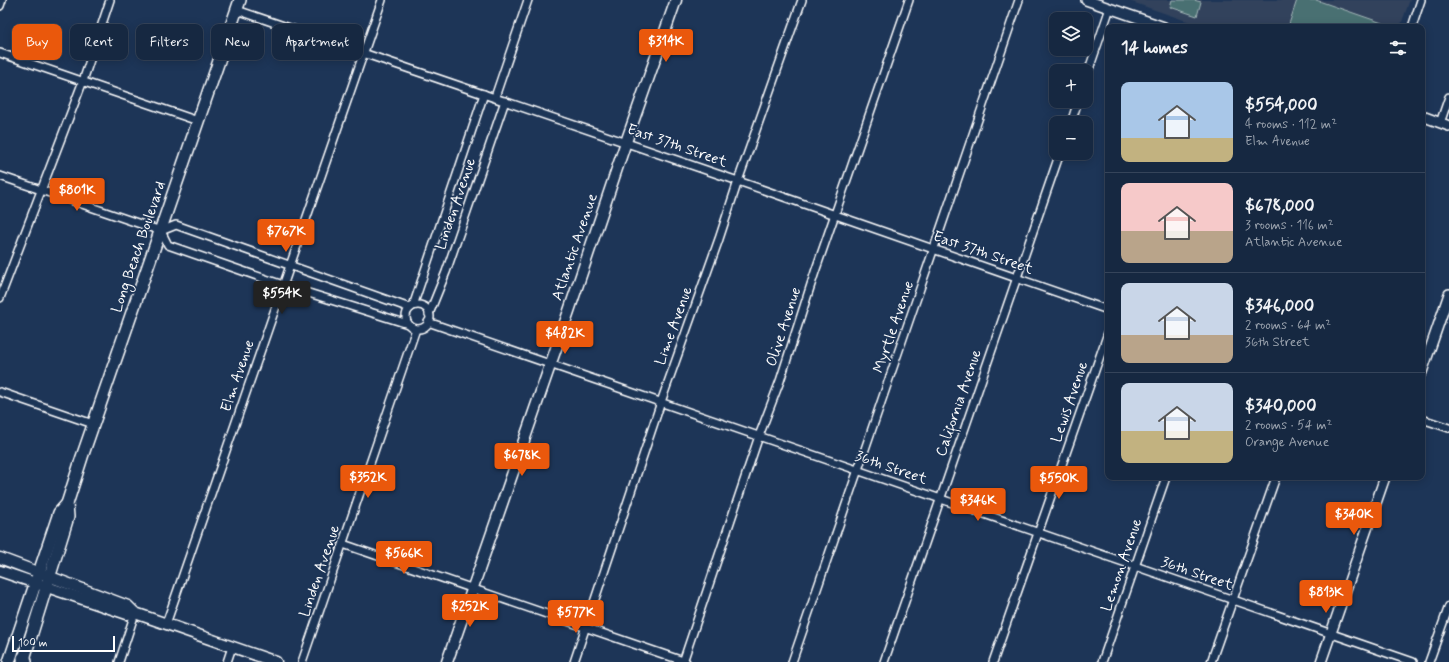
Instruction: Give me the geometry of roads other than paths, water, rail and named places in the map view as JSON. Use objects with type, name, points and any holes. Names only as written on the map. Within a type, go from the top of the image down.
[{"type":"main road","name":"Atlantic Avenue","points":[[447,662],[676,0]]},
{"type":"main road","name":"Long Beach Boulevard","points":[[24,661],[68,517],[67,504],[93,424],[239,5]]},
{"type":"main road","name":"Long Beach Boulevard","points":[[9,662],[59,513],[67,504]]},
{"type":"main road","points":[[0,558],[37,578],[126,614],[135,613],[276,662]]},
{"type":"main road","points":[[0,571],[37,578]]},
{"type":"street","points":[[0,6],[2,0]]},
{"type":"street","points":[[0,298],[83,81],[110,0]]},
{"type":"street","name":"Elm Avenue","points":[[363,53],[382,0]]},
{"type":"street","points":[[495,97],[528,0]]},
{"type":"street","name":"Lime Avenue","points":[[574,662],[660,402],[719,239],[802,0]]},
{"type":"street","name":"Olive Avenue","points":[[684,662],[759,436],[780,381],[909,0]]},
{"type":"street","name":"Myrtle Avenue","points":[[792,662],[1020,0]]},
{"type":"street","points":[[1086,0],[1111,4],[1157,24]]},
{"type":"street","points":[[1413,24],[1422,0]]},
{"type":"street","points":[[1091,64],[1111,4]]},
{"type":"street","name":"East 37th Street","points":[[239,5],[288,24]]},
{"type":"street","points":[[0,53],[198,121]]},
{"type":"street","name":"East 37th Street","points":[[363,53],[626,142],[1105,309]]},
{"type":"street","name":"Elm Avenue","points":[[166,624],[361,60]]},
{"type":"street","name":"Linden Avenue","points":[[412,307],[484,94]]},
{"type":"street","points":[[1425,117],[1445,124],[1449,97]]},
{"type":"street","name":"Linden Avenue","points":[[429,314],[446,272],[505,101]]},
{"type":"street","name":"California Avenue","points":[[884,662],[1058,160]]},
{"type":"street","points":[[0,176],[161,231],[176,225],[412,307]]},
{"type":"street","points":[[161,231],[168,245],[282,285],[408,324],[416,329],[423,328],[428,322],[429,314],[425,308],[417,305],[412,307],[406,314],[406,321],[408,324]]},
{"type":"street","points":[[1425,363],[1449,294]]},
{"type":"street","name":"36th Street","points":[[428,322],[1413,662]]},
{"type":"street","name":"Linden Avenue","points":[[302,662],[416,329]]},
{"type":"street","name":"Lewis Avenue","points":[[993,662],[1105,341]]},
{"type":"street","points":[[0,392],[93,424]]},
{"type":"street","points":[[1425,419],[1449,428]]},
{"type":"street","name":"Lemon Avenue","points":[[1102,662],[1165,480]]},
{"type":"street","points":[[1211,662],[1275,480]]},
{"type":"street","points":[[1321,662],[1384,480]]},
{"type":"street","points":[[342,544],[684,662]]},
{"type":"street","points":[[1429,662],[1449,606]]},
{"type":"street","points":[[119,662],[135,613]]},
{"type":"street","points":[[227,662],[232,647]]}]
